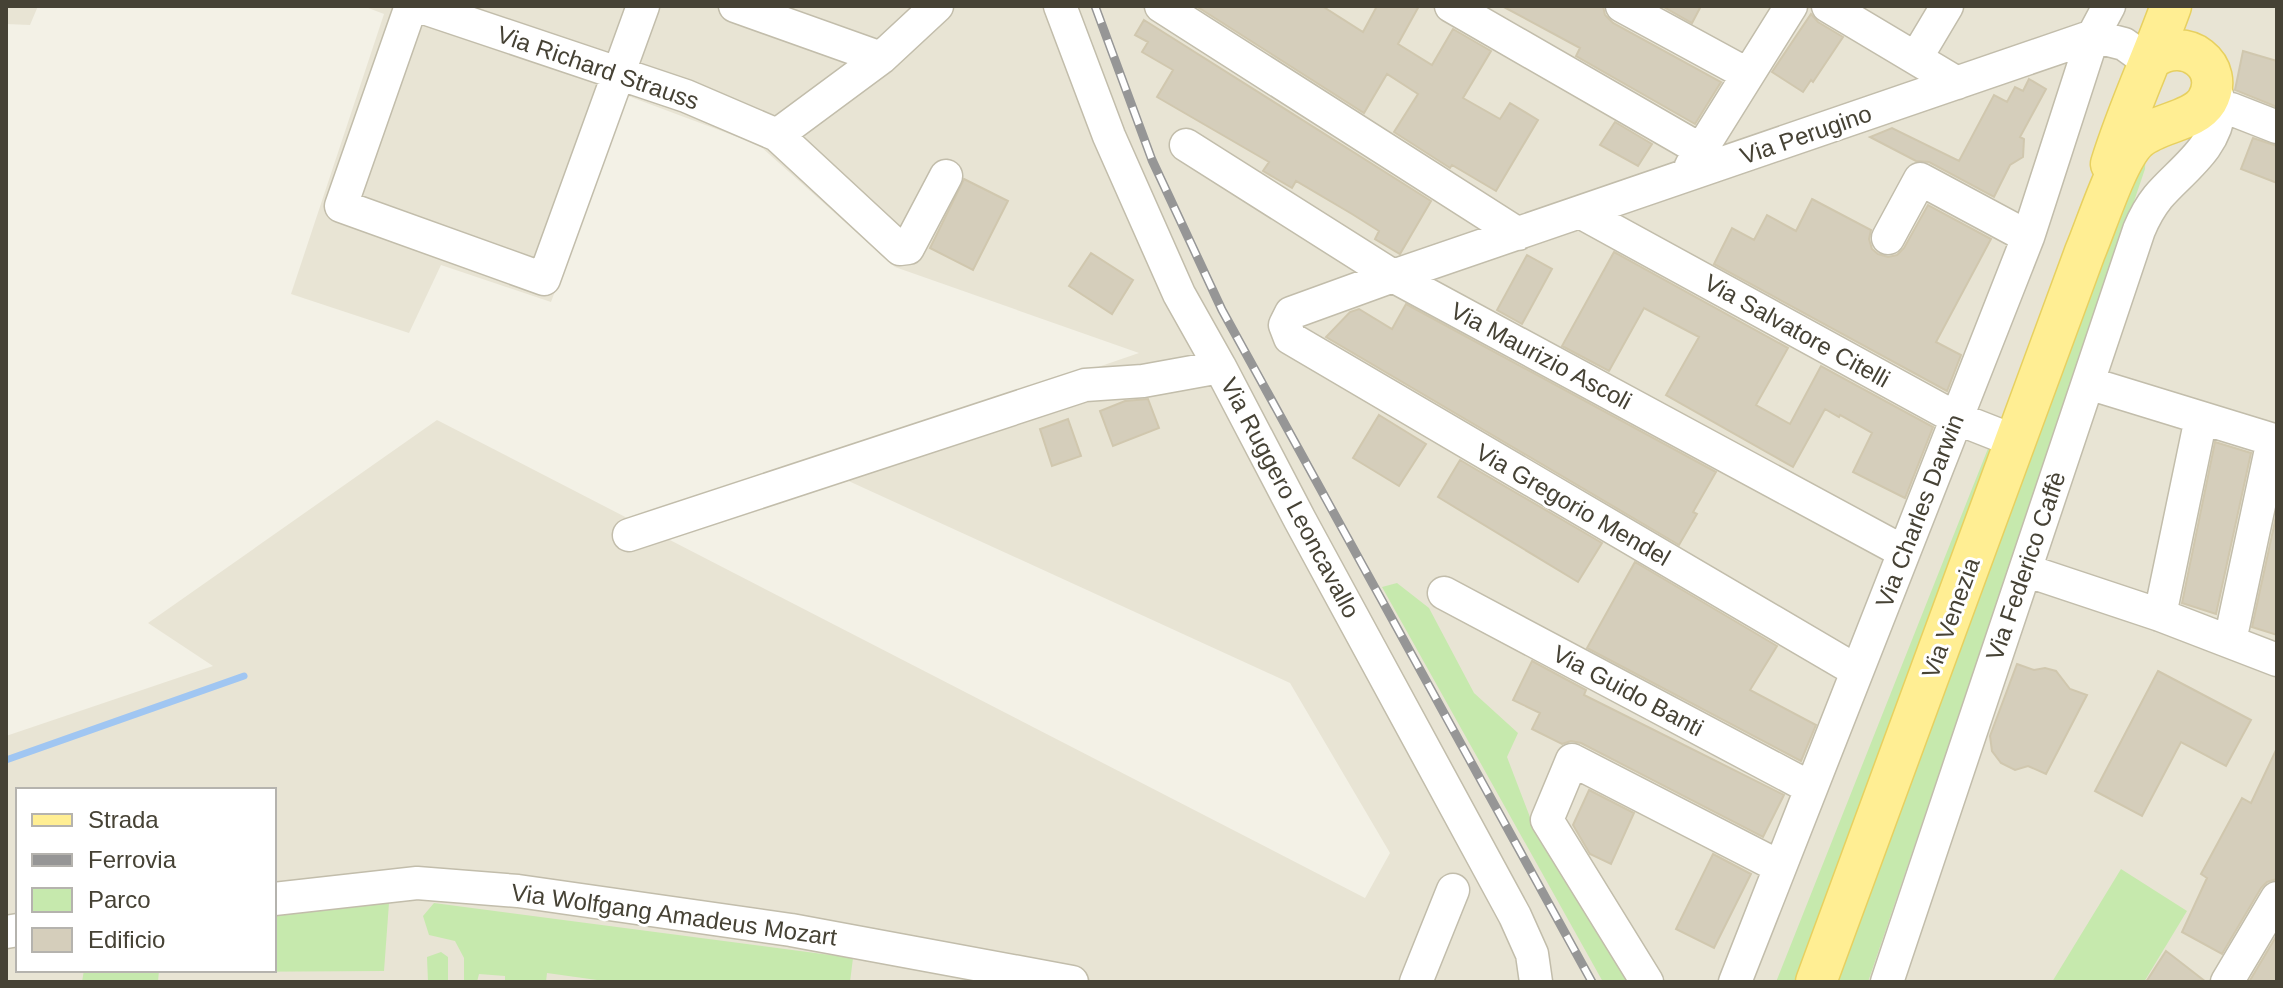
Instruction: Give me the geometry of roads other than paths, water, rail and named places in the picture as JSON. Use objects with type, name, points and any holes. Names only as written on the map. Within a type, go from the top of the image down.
[{"type":"main road","points":[[2085,252],[2126,115],[2171,6]]},
{"type":"main road","points":[[2191,101],[2198,6]]},
{"type":"main road","points":[[2182,49],[2191,101],[2149,105],[2144,95],[2149,64],[2161,52],[2182,49]]},
{"type":"main road","points":[[2085,252],[2125,157],[2137,140],[2191,101]]},
{"type":"main road","name":"Via Venezia","points":[[1816,982],[2085,252]]},
{"type":"street","points":[[411,6],[341,206],[544,279],[643,6]]},
{"type":"street","name":"Via Richard Strauss","points":[[418,6],[686,96],[777,135],[900,249],[908,248],[946,176]]},
{"type":"street","points":[[735,6],[881,58]]},
{"type":"street","points":[[777,135],[881,58],[937,6]]},
{"type":"street","name":"Via Ruggero Leoncavallo","points":[[1060,6],[1109,136],[1179,294],[1515,916],[1532,954],[1536,982]]},
{"type":"street","points":[[1161,6],[1518,234]]},
{"type":"street","points":[[1451,6],[1693,163],[1791,6]]},
{"type":"street","points":[[1622,6],[1747,74]]},
{"type":"street","points":[[1828,6],[1957,83]]},
{"type":"street","points":[[1916,58],[1947,6]]},
{"type":"street","points":[[2109,6],[2093,36],[2124,44],[2149,64]]},
{"type":"street","name":"Via Perugino","points":[[1290,338],[1285,325],[1291,313],[1580,212],[1693,163],[1957,83],[2093,36]]},
{"type":"street","name":"Via Charles Darwin","points":[[1735,982],[2028,237],[2093,36]]},
{"type":"street","points":[[2191,164],[2178,137],[2191,101],[2231,109],[2277,127]]},
{"type":"street","name":"Via Federico Caffè","points":[[1887,982],[2143,221],[2160,195],[2191,164],[2209,140],[2191,101]]},
{"type":"street","name":"Via Maurizio Ascoli","points":[[1186,145],[1393,276],[1904,552]]},
{"type":"street","points":[[1888,238],[1920,179],[2028,237]]},
{"type":"street","name":"Via Salvatore Citelli","points":[[1580,212],[1956,418],[2017,442]]},
{"type":"street","name":"Via Gregorio Mendel","points":[[1290,338],[1857,671]]},
{"type":"street","points":[[629,535],[1085,385],[1143,381],[1220,367]]},
{"type":"street","points":[[2088,383],[2275,441],[2230,641]]},
{"type":"street","points":[[2160,615],[2201,418]]},
{"type":"street","points":[[2025,570],[2160,615],[2277,660]]},
{"type":"street","name":"Via Guido Banti","points":[[1444,593],[1811,788]]},
{"type":"street","points":[[1647,982],[1547,820],[1572,760],[1780,867]]},
{"type":"street","name":"Via Wolfgang Amadeus Mozart","points":[[276,899],[417,883],[518,891],[791,930],[1072,982]]},
{"type":"street","points":[[1416,982],[1453,890]]},
{"type":"street","points":[[2227,982],[2277,898]]},
{"type":"waterway","points":[[6,760],[244,676]]},
{"type":"railway","points":[[1095,6],[1152,160],[1222,310],[1592,982]]}]
